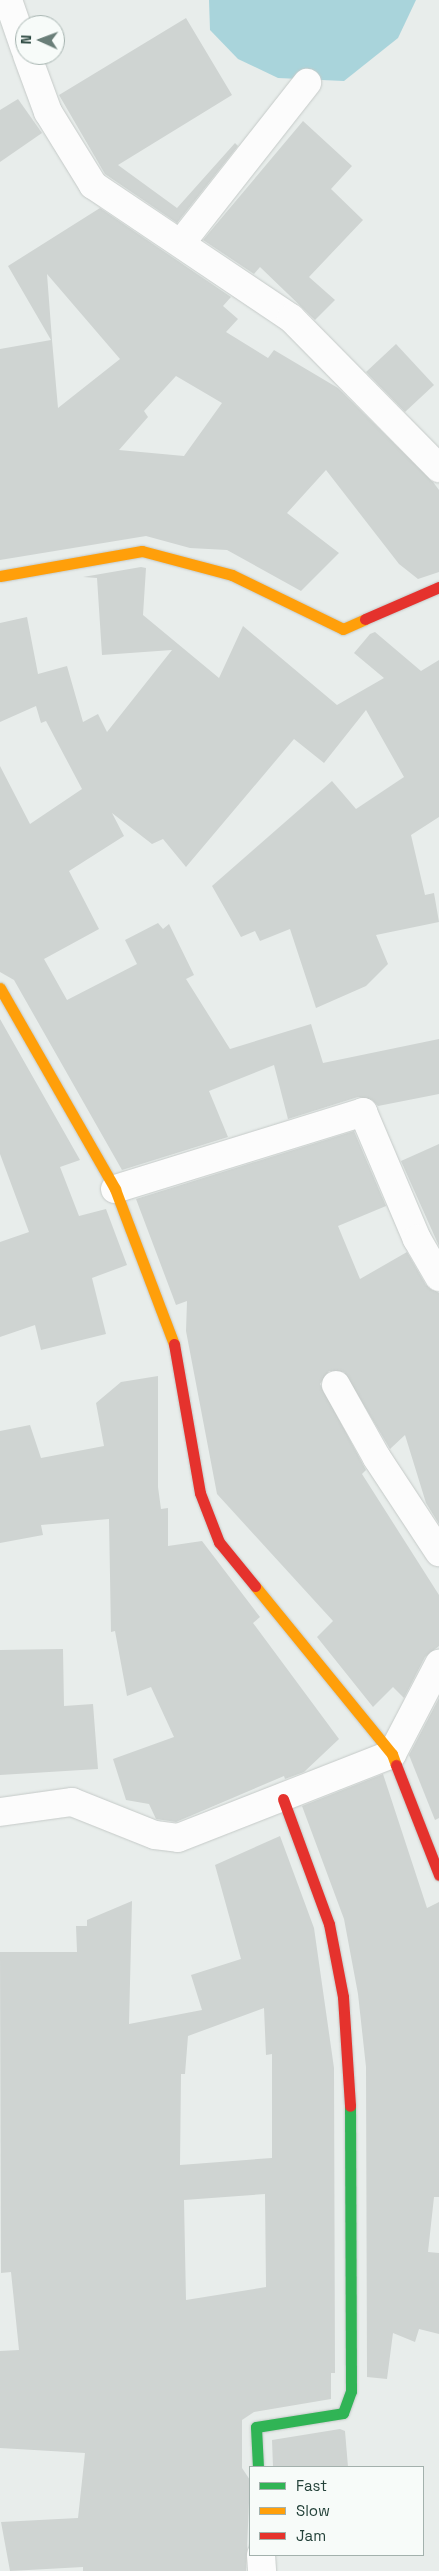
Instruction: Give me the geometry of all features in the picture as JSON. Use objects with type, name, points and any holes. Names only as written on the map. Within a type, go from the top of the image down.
[{"type":"street","points":[[8,0],[15,20]]},
{"type":"street","points":[[31,65],[48,112],[93,185],[291,318],[439,468]]},
{"type":"street","points":[[181,243],[307,83]]},
{"type":"street","points":[[0,576],[142,552],[232,575],[343,629],[439,587]]},
{"type":"street","points":[[0,988],[114,1189],[174,1344],[200,1493],[219,1542],[392,1754],[439,1875]]},
{"type":"street","points":[[114,1189],[363,1112],[417,1239],[439,1278]]},
{"type":"street","points":[[336,1385],[377,1458],[439,1552]]},
{"type":"street","points":[[0,1812],[72,1802],[156,1835],[178,1838],[392,1754],[439,1664]]},
{"type":"street","points":[[258,2466],[256,2426],[344,2413],[350,2391],[350,2067],[344,1997],[329,1924],[283,1798]]},
{"type":"street","points":[[261,2556],[262,2571]]},
{"type":"water","points":[[209,0],[416,0],[398,38],[344,81],[278,78],[238,59],[210,30]]},
{"type":"building","points":[[186,18],[232,95],[118,165],[177,208],[235,143],[238,146],[177,223],[105,174],[59,95]]},
{"type":"building","points":[[18,99],[42,133],[0,162],[0,110]]},
{"type":"building","points":[[303,121],[352,166],[331,189],[363,220],[309,277],[335,300],[315,320],[260,267],[254,274],[203,240]]},
{"type":"building","points":[[100,208],[231,297],[223,306],[238,319],[226,332],[268,358],[274,350],[338,388],[433,482],[439,490],[439,572],[418,579],[399,564],[326,470],[287,513],[339,553],[301,591],[227,550],[190,548],[146,536],[0,560],[0,349],[51,340],[8,266]],"holes":[[[47,274],[120,359],[58,408],[52,340]],[[176,376],[222,403],[184,456],[119,450],[148,417],[144,411]]]},
{"type":"building","points":[[396,344],[434,385],[405,412],[366,372]]},
{"type":"building","points":[[141,567],[146,568],[143,615],[219,678],[243,626],[337,705],[384,678],[354,653],[370,634],[375,632],[421,671],[439,660],[439,817],[411,835],[425,895],[434,893],[439,922],[376,935],[388,964],[366,986],[316,1008],[290,929],[260,941],[255,931],[241,937],[212,886],[332,781],[356,809],[404,777],[366,710],[324,763],[294,739],[186,867],[163,839],[152,844],[112,813],[124,836],[69,871],[99,929],[44,959],[67,1000],[137,964],[125,940],[158,923],[163,929],[169,924],[194,975],[186,979],[230,1049],[311,1024],[323,1063],[439,1039],[439,1094],[378,1106],[372,1100],[358,1097],[288,1119],[274,1065],[209,1091],[228,1137],[122,1170],[14,980],[0,972],[0,766],[30,824],[82,789],[46,721],[41,723],[36,706],[0,722],[0,623],[27,617],[38,674],[67,666],[83,722],[98,714],[107,732],[172,650],[102,655],[97,578],[83,577]]},
{"type":"building","points":[[0,1019],[80,1160],[60,1167],[79,1216],[106,1209],[127,1265],[92,1278],[106,1334],[41,1350],[35,1325],[0,1337],[0,1242],[29,1232],[0,1154]]},
{"type":"building","points":[[354,1131],[386,1206],[338,1226],[360,1279],[407,1252],[426,1285],[439,1293],[439,1524],[426,1503],[405,1435],[390,1449],[344,1372],[329,1371],[320,1384],[366,1470],[362,1474],[439,1595],[439,1646],[425,1657],[404,1698],[393,1687],[373,1707],[317,1637],[333,1621],[217,1494],[186,1331],[187,1301],[176,1305],[136,1199]]},
{"type":"building","points":[[439,1144],[439,1246],[401,1161]]},
{"type":"building","points":[[158,1376],[158,1487],[161,1509],[168,1508],[168,1546],[202,1541],[260,1617],[253,1623],[339,1739],[304,1772],[285,1779],[284,1776],[176,1822],[156,1819],[149,1804],[126,1800],[113,1759],[174,1737],[151,1687],[127,1696],[115,1631],[111,1632],[109,1519],[41,1525],[43,1535],[0,1543],[0,1431],[30,1425],[41,1458],[104,1446],[96,1403],[121,1382]]},
{"type":"building","points":[[63,1649],[64,1706],[93,1704],[98,1769],[0,1775],[0,1650]]},
{"type":"building","points":[[439,1698],[439,1818],[435,1820],[409,1755]]},
{"type":"building","points":[[383,1774],[427,1908],[439,1902],[439,2197],[434,2197],[428,2252],[439,2253],[439,2334],[419,2329],[415,2342],[393,2333],[387,2379],[367,2377],[366,2067],[358,1994],[344,1919],[302,1806]]},
{"type":"building","points":[[280,1836],[314,1928],[334,2068],[335,2373],[331,2373],[331,2399],[254,2412],[242,2420],[242,2468],[249,2478],[246,2571],[83,2571],[83,2567],[10,2571],[1,2522],[78,2518],[85,2453],[0,2448],[0,2351],[19,2350],[11,2272],[1,2273],[0,1952],[77,1952],[76,1926],[87,1926],[87,1920],[132,1901],[129,2024],[202,2010],[191,1975],[241,1959],[215,1865]],"holes":[[[264,2008],[266,2055],[272,2054],[272,2158],[180,2165],[181,2074],[185,2074],[188,2036]],[[265,2194],[266,2287],[186,2300],[184,2200]]]},
{"type":"building","points":[[340,2429],[345,2431],[348,2466],[273,2466],[272,2440]]},
{"type":"traffic: fast","points":[[258,2466],[256,2427],[343,2413],[351,2391],[350,2106]]},
{"type":"traffic: slow","points":[[0,576],[142,551],[232,575],[343,629],[365,619]]},
{"type":"traffic: slow","points":[[0,988],[115,1189],[174,1344]]},
{"type":"traffic: slow","points":[[255,1586],[392,1754],[396,1765]]},
{"type":"traffic: jam","points":[[365,619],[439,587]]},
{"type":"traffic: jam","points":[[174,1344],[200,1493],[219,1542],[255,1586]]},
{"type":"traffic: jam","points":[[396,1765],[439,1875]]},
{"type":"traffic: jam","points":[[283,1799],[329,1924],[343,1997],[350,2106]]}]
